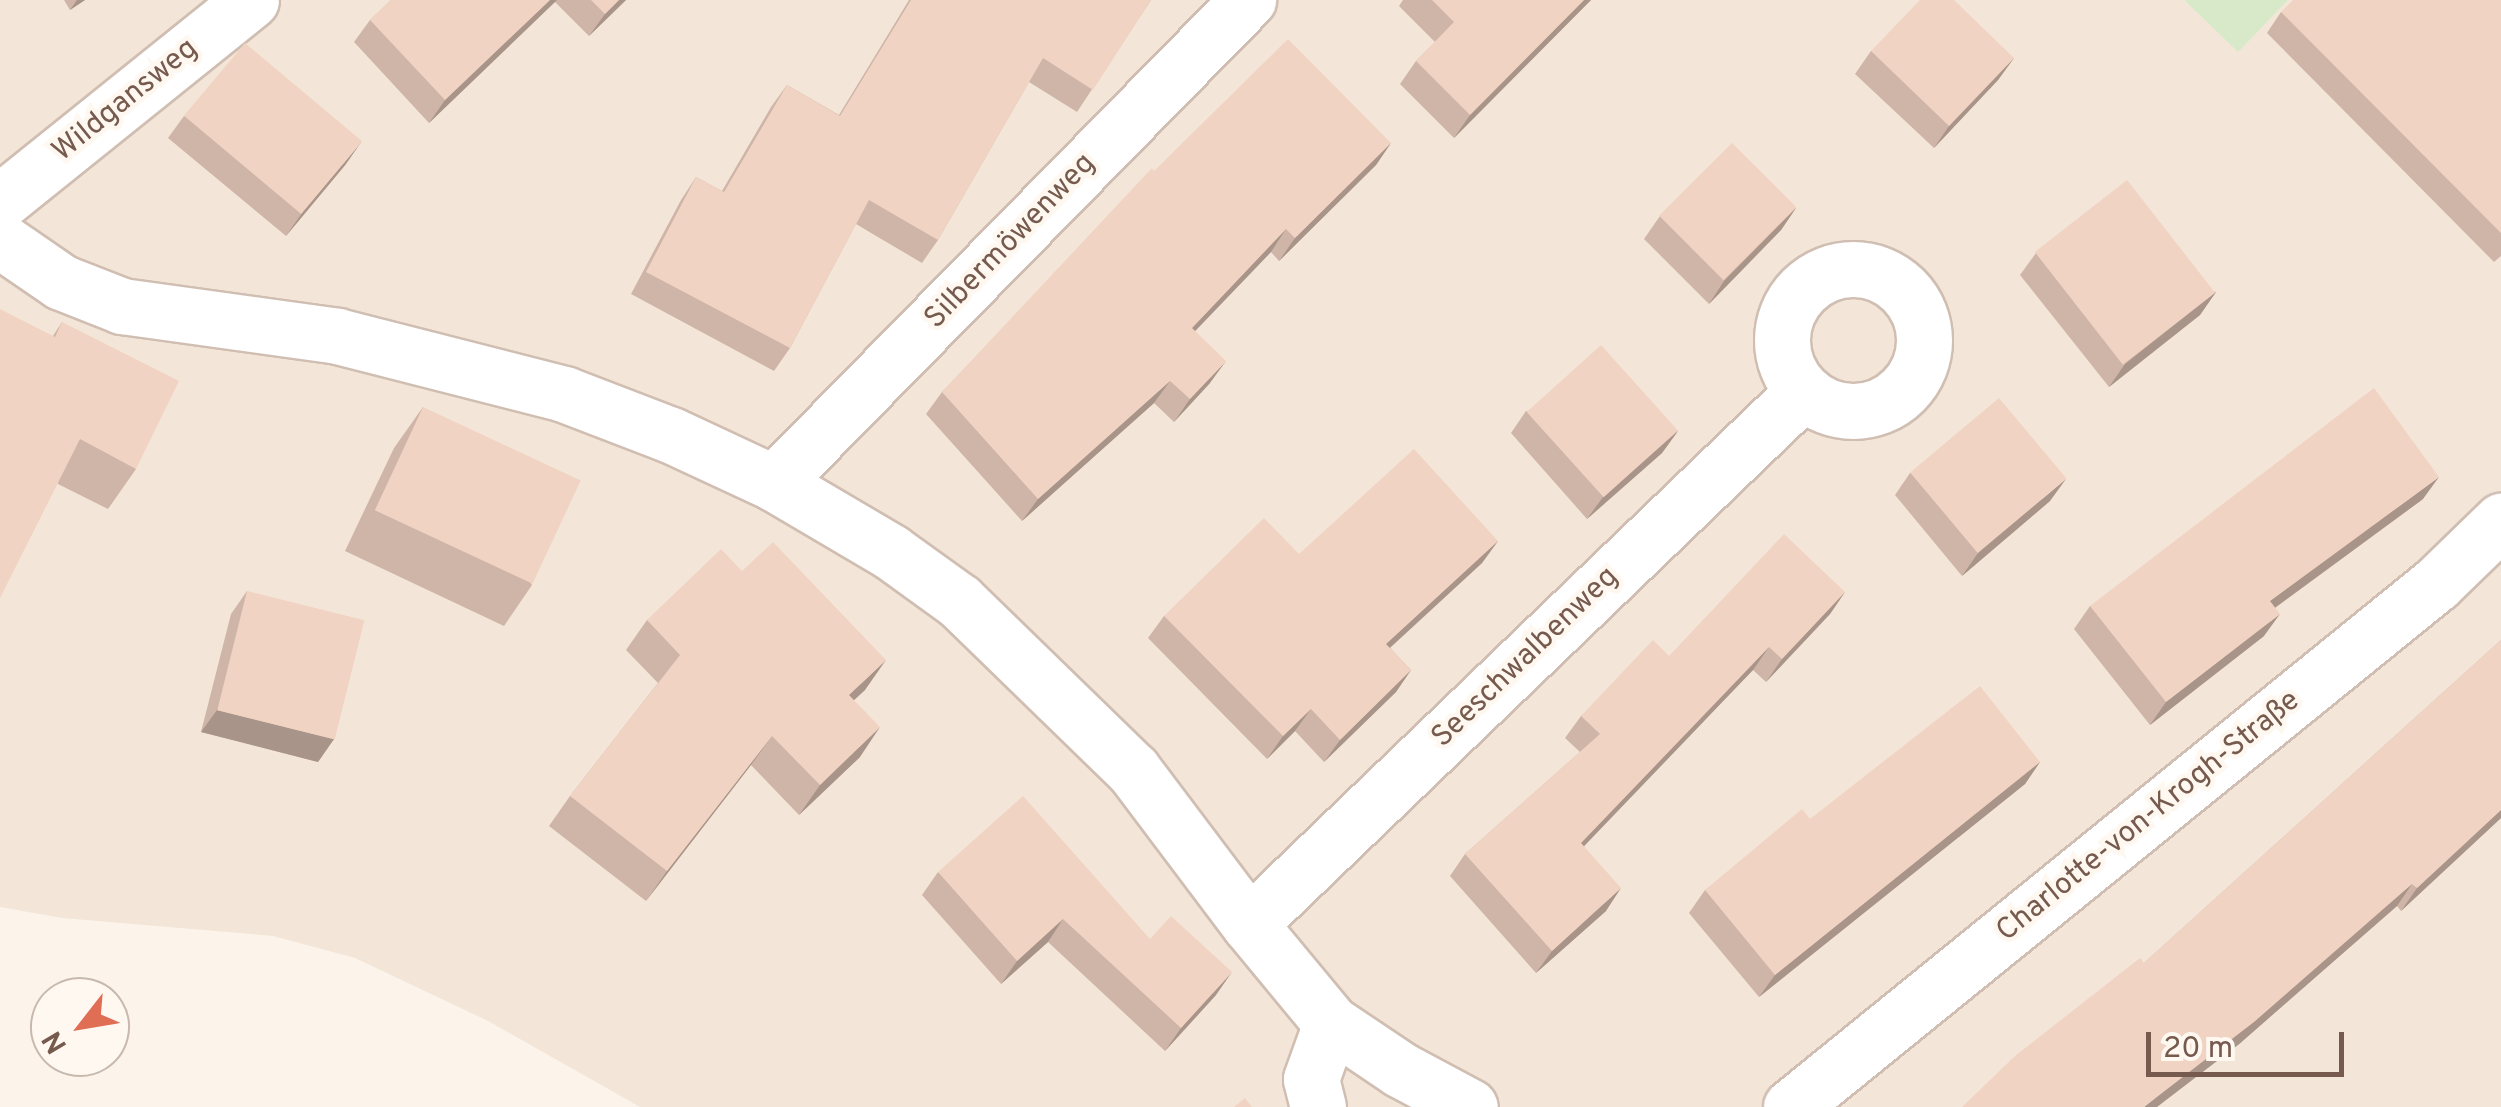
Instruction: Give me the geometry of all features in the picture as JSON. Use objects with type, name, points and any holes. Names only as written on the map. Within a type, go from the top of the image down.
[{"type":"street","name":"Wildgansweg","points":[[0,202],[251,0]]},
{"type":"street","name":"Silbermöwenweg","points":[[774,484],[1248,0]]},
{"type":"street","points":[[0,240],[61,282],[122,306],[337,336],[458,363],[564,394],[671,435],[774,484],[891,552],[959,601],[1022,658],[1133,770],[1248,924],[1332,1023],[1401,1070],[1470,1107]]},
{"type":"street","name":"Seeschwalbenweg","points":[[1248,924],[1803,392]]},
{"type":"street","name":"Charlotte-von-Krogh-Straße","points":[[1791,1107],[2436,584],[2501,521]]},
{"type":"street","points":[[1318,1107],[1310,1078],[1332,1023]]},
{"type":"shaded area","points":[[0,0],[2184,0],[2238,51],[2288,0],[2501,0],[2501,1107],[640,1107],[488,1021],[355,958],[273,936],[62,918],[0,907]]},
{"type":"green space","points":[[2184,0],[2288,0],[2238,52]]},
{"type":"building","points":[[391,0],[550,0],[445,100],[370,20]]},
{"type":"building","points":[[591,0],[619,0],[605,14]]},
{"type":"building","points":[[911,0],[1151,0],[1093,90],[1043,58],[938,240],[869,200],[790,348],[646,272],[696,177],[724,192],[787,85],[840,116]]},
{"type":"building","points":[[1432,0],[1584,0],[1470,115],[1416,61],[1454,22]]},
{"type":"building","points":[[1920,0],[1954,0],[2014,58],[1949,126],[1871,51]]},
{"type":"building","points":[[2293,0],[2501,0],[2501,233],[2281,12]]},
{"type":"building","points":[[1288,39],[1391,143],[1295,238],[1286,229],[1192,328],[1226,361],[1190,399],[1170,381],[1038,499],[942,392],[1152,168],[1154,171]]},
{"type":"building","points":[[245,43],[362,141],[301,214],[184,116]]},
{"type":"building","points":[[1732,143],[1796,207],[1724,280],[1659,216]]},
{"type":"building","points":[[2127,180],[2215,293],[2123,365],[2035,252]]},
{"type":"building","points":[[0,309],[55,337],[62,322],[179,381],[136,469],[80,439],[0,598]]},
{"type":"building","points":[[1601,345],[1678,430],[1604,497],[1527,412]]},
{"type":"building","points":[[2374,388],[2439,477],[2270,601],[2280,614],[2166,702],[2090,606]]},
{"type":"building","points":[[1999,398],[2066,478],[1978,553],[1910,473]]},
{"type":"building","points":[[423,407],[581,481],[533,584],[375,510]]},
{"type":"building","points":[[1414,449],[1498,541],[1386,644],[1411,670],[1340,740],[1311,709],[1283,736],[1164,616],[1264,518],[1299,554]]},
{"type":"building","points":[[1784,534],[1845,592],[1782,659],[1769,647],[1581,843],[1621,888],[1552,951],[1465,854],[1600,734],[1581,716],[1653,640],[1669,656]]},
{"type":"building","points":[[773,542],[886,660],[849,695],[880,727],[820,785],[772,736],[667,871],[570,796],[680,655],[647,620],[721,549],[742,571]]},
{"type":"building","points":[[247,591],[364,620],[335,740],[217,710]]},
{"type":"building","points":[[2501,640],[2501,810],[2417,888],[2412,884],[2254,1022],[2144,1107],[1962,1107],[2015,1056],[2140,958],[2144,963]]},
{"type":"building","points":[[1980,686],[2040,762],[1775,975],[1705,890],[1802,809],[1810,819]]},
{"type":"building","points":[[1023,796],[1150,939],[1171,916],[1232,972],[1181,1028],[1063,919],[1017,961],[938,872]]},
{"type":"building","points":[[1245,1098],[1252,1107],[1234,1107]]}]
